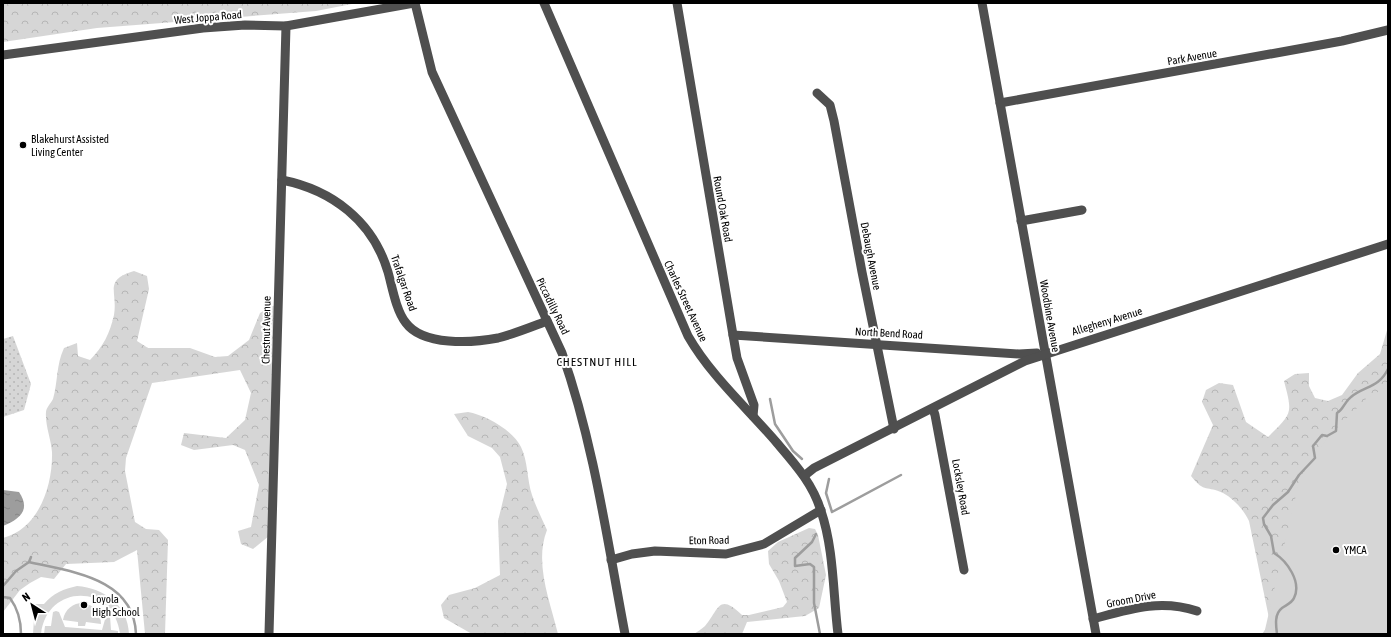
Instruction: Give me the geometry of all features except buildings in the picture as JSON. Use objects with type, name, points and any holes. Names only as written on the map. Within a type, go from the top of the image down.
[{"type":"street","name":"West Joppa Road","points":[[3,55],[203,28],[245,25],[286,26],[415,3]]},
{"type":"street","name":"Piccadilly Road","points":[[415,3],[432,72],[562,353],[585,423],[605,517],[611,560],[625,634]]},
{"type":"street","name":"Charles Street Avenue","points":[[544,3],[685,331],[705,362],[804,476],[821,510],[828,538],[838,634]]},
{"type":"street","name":"Round Oak Road","points":[[677,3],[732,335],[739,365],[754,405],[753,416]]},
{"type":"street","name":"Woodbine Avenue","points":[[982,3],[1096,634]]},
{"type":"street","name":"Chestnut Avenue","points":[[269,634],[286,26]]},
{"type":"street","name":"Park Avenue","points":[[1000,103],[1335,42],[1388,30]]},
{"type":"street","name":"Debaugh Avenue","points":[[817,93],[830,105],[834,120],[894,429]]},
{"type":"street","name":"Trafalgar Road","points":[[282,180],[315,189],[335,200],[352,212],[367,228],[385,262],[401,315],[406,324],[424,336],[433,339],[480,340],[499,338],[547,321]]},
{"type":"street","points":[[1021,221],[1082,210]]},
{"type":"street","name":"Allegheny Avenue","points":[[804,476],[814,468],[894,429],[1025,361],[1045,353],[1388,244]]},
{"type":"street","name":"North Bend Road","points":[[732,335],[1019,354],[1045,353]]},
{"type":"street","name":"Locksley Road","points":[[932,409],[935,415],[964,570]]},
{"type":"street","name":"Eton Road","points":[[611,560],[632,554],[655,551],[726,554],[764,544],[821,510]]},
{"type":"street","name":"Groom Drive","points":[[1093,619],[1151,605],[1180,605],[1197,611]]},
{"type":"green space","points":[[3,3],[357,3],[316,11],[97,28],[3,42]]},
{"type":"green space","points":[[134,271],[147,276],[149,289],[137,341],[148,348],[190,348],[215,357],[228,356],[249,340],[260,313],[275,305],[269,536],[253,549],[241,544],[238,531],[251,527],[259,485],[245,450],[233,445],[194,450],[181,445],[184,433],[226,438],[245,420],[251,393],[240,370],[152,383],[126,458],[125,471],[135,522],[146,529],[159,530],[168,540],[165,634],[145,634],[137,550],[114,562],[66,564],[54,579],[41,577],[20,590],[3,612],[3,538],[15,533],[35,516],[50,478],[52,452],[46,422],[46,410],[53,399],[61,354],[64,348],[77,343],[78,356],[90,360],[95,355],[108,334],[114,315],[115,283],[118,278]]},
{"type":"green space","points":[[1388,327],[1388,623],[1386,634],[1262,634],[1270,623],[1249,521],[1231,498],[1218,491],[1203,487],[1191,476],[1213,425],[1202,402],[1206,390],[1219,383],[1233,385],[1246,422],[1268,437],[1282,423],[1288,413],[1289,401],[1284,381],[1295,374],[1309,373],[1309,386],[1315,398],[1328,401],[1342,395],[1358,373],[1380,354]]},
{"type":"green space","points":[[13,336],[31,384],[24,410],[3,417],[3,339]]},
{"type":"green space","name":"YMCA","points":[[1388,386],[1388,634],[1264,634],[1300,478],[1327,438],[1366,399]]},
{"type":"green space","points":[[468,412],[482,416],[498,424],[512,435],[521,447],[532,495],[547,530],[543,543],[543,569],[558,634],[472,634],[444,618],[441,605],[449,595],[475,588],[500,575],[498,521],[507,484],[500,457],[492,448],[468,436],[454,414]]},
{"type":"green space","points":[[809,528],[815,529],[818,535],[826,575],[819,608],[805,616],[747,622],[742,634],[694,634],[705,626],[717,609],[723,604],[734,608],[742,615],[749,615],[783,607],[787,602],[779,581],[769,564],[768,551],[778,542]]},
{"type":"green space","points":[[77,586],[96,590],[113,600],[124,615],[128,624],[129,634],[120,634],[115,617],[106,605],[94,598],[80,596],[67,598],[55,605],[46,617],[41,634],[33,634],[35,604],[44,604],[59,592]]},
{"type":"green space","points":[[83,603],[94,607],[100,616],[101,624],[86,622],[85,626],[78,626],[78,622],[63,620],[70,607]]},
{"type":"green space","points":[[53,612],[59,612],[65,627],[102,630],[106,616],[110,616],[111,630],[118,631],[118,634],[44,634],[45,626],[51,626]]},
{"type":"water","points":[[3,490],[19,492],[24,504],[24,509],[19,517],[3,526]]},
{"type":"waterway","points":[[1277,634],[1276,620],[1278,613],[1293,600],[1296,592],[1296,585],[1292,572],[1284,561],[1274,553],[1271,536],[1264,524],[1263,518],[1273,505],[1288,492],[1299,475],[1315,458],[1313,446],[1322,435],[1327,436],[1336,431],[1337,413],[1347,401],[1356,393],[1380,380],[1388,369]]},
{"type":"waterway","points":[[770,399],[775,424],[793,451],[802,459]]},
{"type":"waterway","points":[[829,479],[826,493],[832,512],[901,475]]},
{"type":"waterway","points":[[816,534],[812,542],[795,558],[795,566],[810,564],[814,567],[814,603],[820,634]]},
{"type":"waterway","points":[[3,586],[16,571],[29,562],[31,557]]},
{"type":"waterway","points":[[29,562],[81,574],[113,589],[124,601],[133,615],[136,634]]},
{"type":"waterway","points":[[3,597],[10,598],[15,606],[20,619],[21,634]]},
{"type":"place","name":"Blakehurst Assisted Living Center","points":[[23,145]]},
{"type":"place","name":"YMCA","points":[[1336,550]]},
{"type":"place","name":"Loyola High School","points":[[84,605]]},
{"type":"district","name":"CHESTNUT HILL","points":[[597,362]]}]
